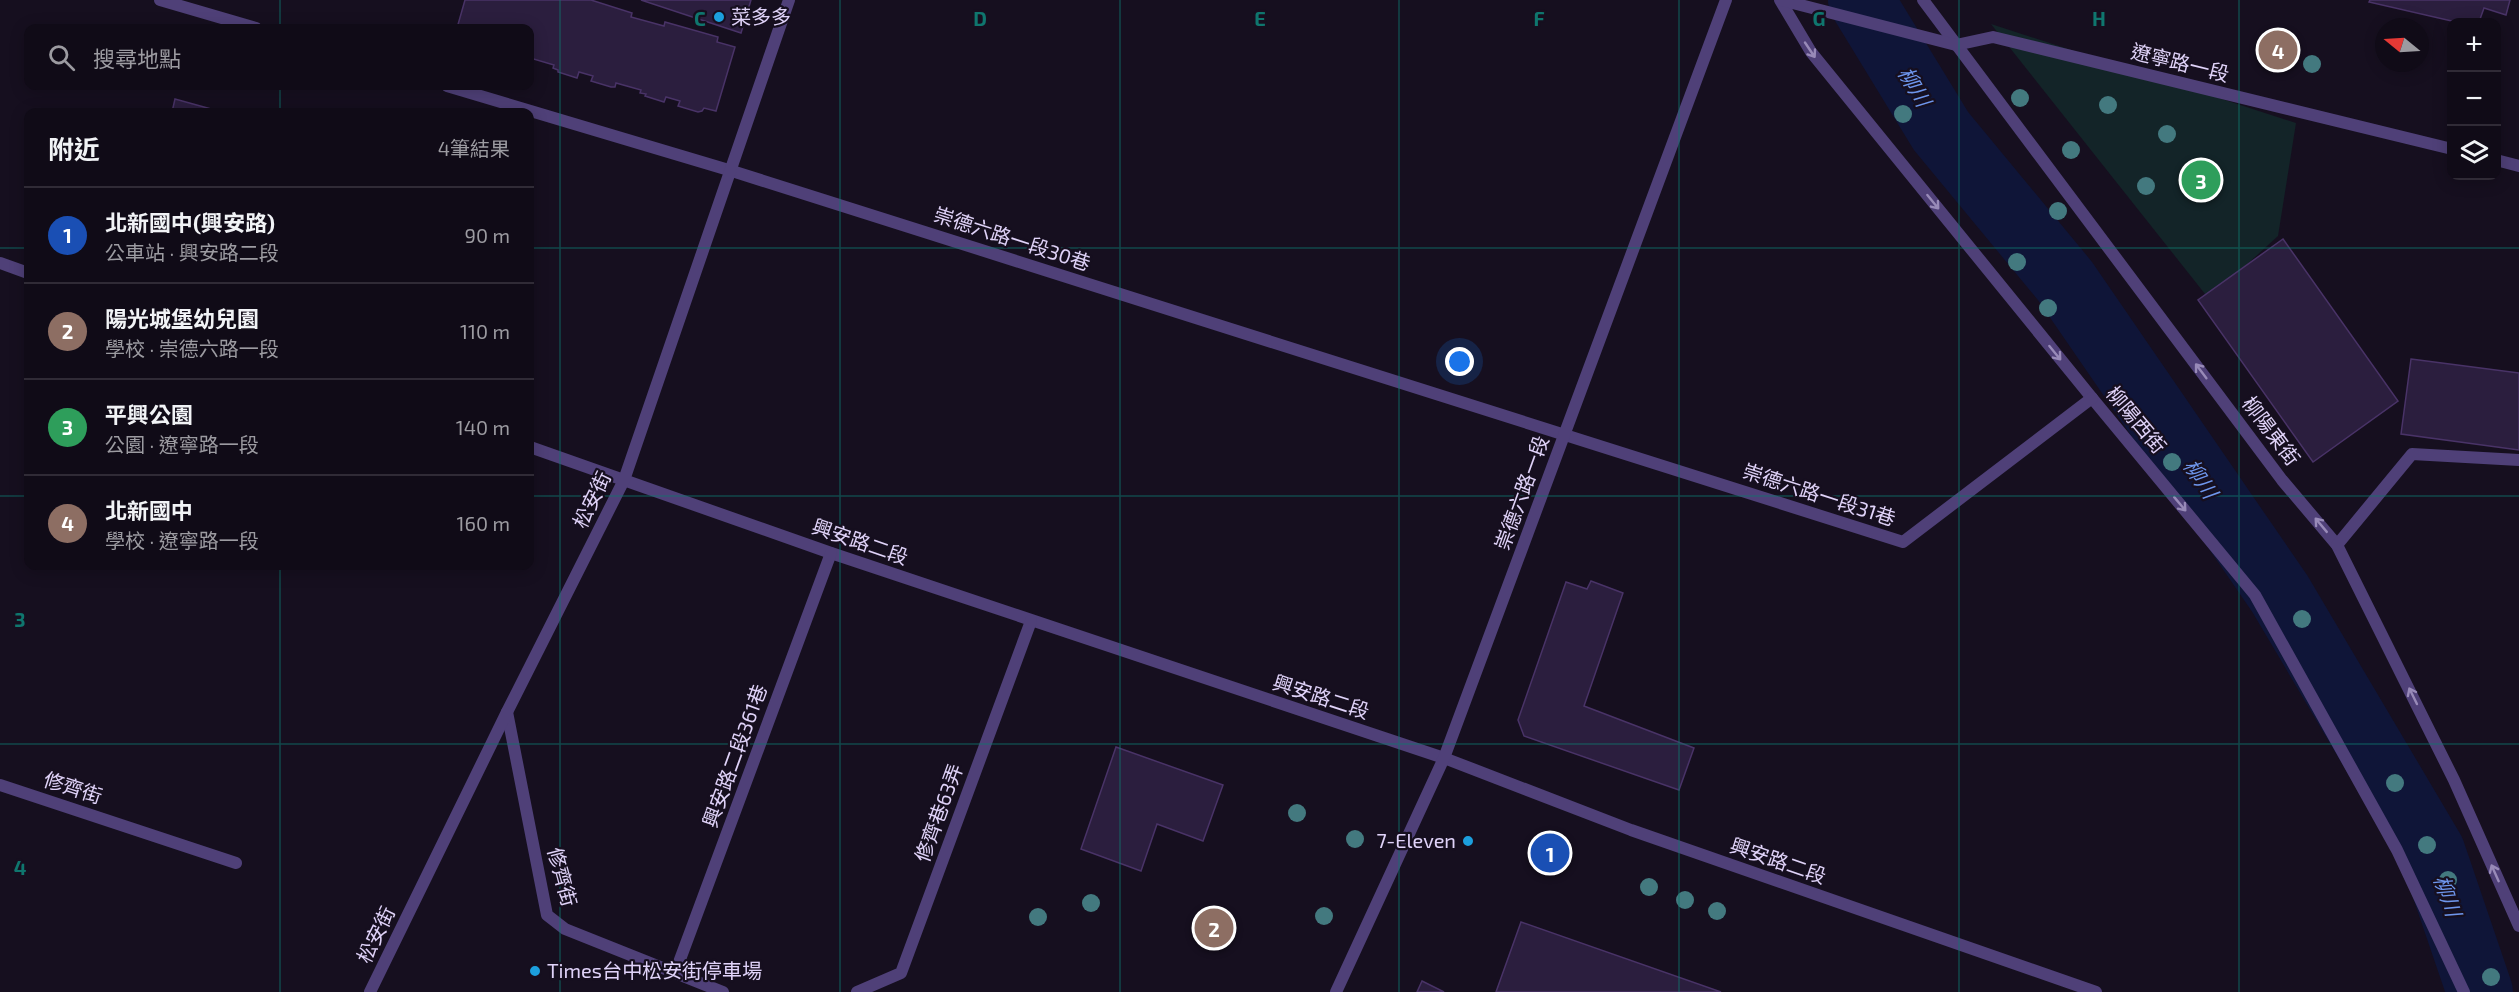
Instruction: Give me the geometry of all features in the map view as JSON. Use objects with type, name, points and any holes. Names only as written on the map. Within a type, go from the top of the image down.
[{"type":"street","points":[[160,0],[242,24]]},
{"type":"street","name":"松安街","points":[[370,992],[624,480],[789,0]]},
{"type":"street","name":"崇德六路一段","points":[[1336,992],[1444,758],[1726,0]]},
{"type":"street","name":"遼寧路一段","points":[[1780,0],[1956,45],[1994,37],[2447,148]]},
{"type":"street","name":"柳陽西街","points":[[1780,0],[1811,52],[2255,595],[2397,850],[2464,992]]},
{"type":"street","name":"柳陽東街","points":[[1923,0],[2282,480],[2337,545],[2454,780],[2519,926]]},
{"type":"street","name":"崇德六路一段30巷","points":[[460,90],[521,108]]},
{"type":"street","name":"崇德六路一段30巷","points":[[534,112],[732,171],[1565,434]]},
{"type":"street","points":[[2501,161],[2519,166]]},
{"type":"street","points":[[0,263],[24,272]]},
{"type":"street","name":"崇德六路一段31巷","points":[[1565,434],[1903,542],[2092,398]]},
{"type":"street","name":"興安路二段","points":[[534,448],[1030,621],[1444,758],[1631,830],[2096,992]]},
{"type":"street","points":[[2337,545],[2412,454],[2519,460]]},
{"type":"street","name":"興安路二段361巷","points":[[675,973],[831,553]]},
{"type":"street","name":"修齊巷63弄","points":[[857,992],[901,973],[1030,621]]},
{"type":"street","name":"修齊街","points":[[507,712],[548,915],[565,929],[675,973]]},
{"type":"street","name":"修齊街","points":[[0,785],[236,863]]},
{"type":"street","points":[[675,973],[723,992]]},
{"type":"shaded area","points":[[1991,24],[2296,123],[2278,236],[2209,299]]},
{"type":"building","points":[[465,0],[591,0],[632,13],[631,17],[664,26],[665,22],[718,37],[717,42],[735,47],[716,111],[704,108],[698,112],[678,106],[680,101],[666,97],[664,102],[645,96],[646,94],[640,93],[641,90],[616,83],[615,87],[611,87],[591,81],[593,76],[579,72],[577,78],[558,72],[553,68],[554,65],[534,59],[534,24],[458,24]]},
{"type":"building","name":"菜多多","points":[[641,0],[751,0],[741,33]]},
{"type":"building","points":[[2370,0],[2510,0],[2506,15],[2484,8],[2480,18],[2447,18],[2447,20],[2369,2]]},
{"type":"building","points":[[175,99],[208,108],[173,108]]},
{"type":"building","points":[[2283,239],[2398,401],[2313,462],[2198,300]]},
{"type":"building","points":[[2411,359],[2519,373],[2519,450],[2401,434]]},
{"type":"building","points":[[1591,581],[1623,593],[1584,706],[1694,748],[1679,790],[1524,736],[1518,720],[1566,582],[1587,589]]},
{"type":"building","points":[[1116,747],[1223,785],[1203,841],[1157,824],[1141,871],[1081,849]]},
{"type":"building","points":[[1521,922],[1721,992],[1496,992]]},
{"type":"building","points":[[1422,981],[1444,992],[1417,992]]},
{"type":"waterway","name":"柳川","points":[[1861,0],[1941,131],[2065,281],[2280,594],[2432,851],[2480,992]]},
{"type":"place","name":"菜多多","points":[[719,17]]},
{"type":"place","name":"北新國中","points":[[2278,50]]},
{"type":"place","name":"平興公園","points":[[2201,180]]},
{"type":"place","name":"7-Eleven","points":[[1468,841]]},
{"type":"place","name":"北新國中(興安路)","points":[[1550,853]]},
{"type":"place","name":"陽光城堡幼兒園","points":[[1214,928]]},
{"type":"place","name":"Times台中松安街停車場","points":[[535,971]]}]
